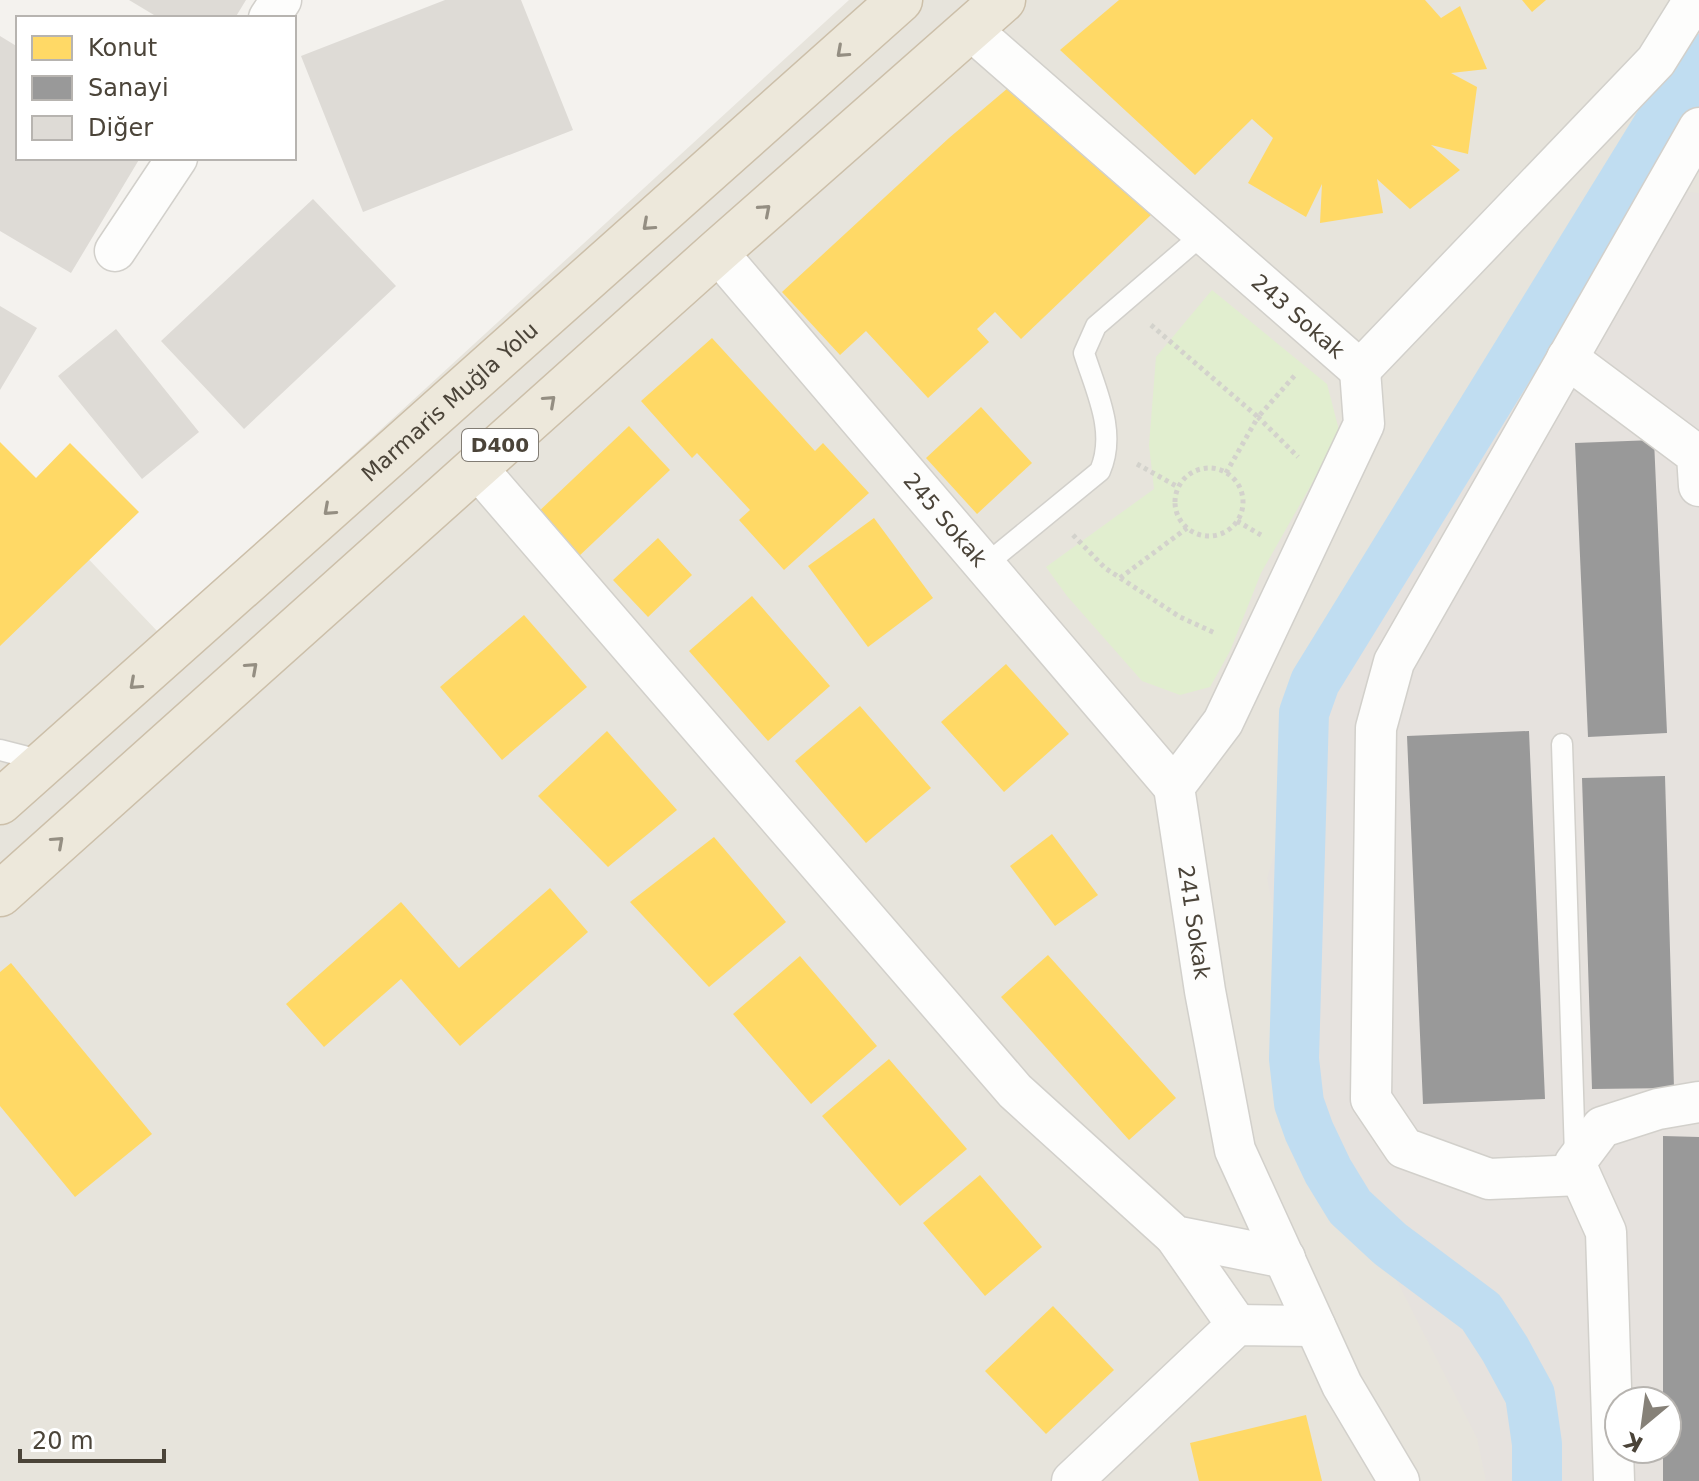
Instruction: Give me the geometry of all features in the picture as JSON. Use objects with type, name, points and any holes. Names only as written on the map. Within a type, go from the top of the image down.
[{"type":"highway","name":"D400","points":[[0,894],[1003,0]]},
{"type":"highway","name":"Marmaris Muğla Yolu","points":[[0,802],[882,5]]},
{"type":"street","name":"243 Sokak","points":[[970,29],[1360,370],[1656,61],[1694,0]]},
{"type":"street","points":[[1578,1169],[1489,1179],[1404,1148],[1371,1099],[1376,728],[1394,662],[1699,128]]},
{"type":"street","points":[[115,251],[176,160]]},
{"type":"street","name":"245 Sokak","points":[[717,252],[1174,787]]},
{"type":"street","points":[[1567,358],[1697,455],[1699,486]]},
{"type":"street","points":[[1174,787],[1223,722],[1364,424],[1360,370]]},
{"type":"street","points":[[476,467],[1015,1091],[1175,1236],[1237,1325]]},
{"type":"street","name":"241 Sokak","points":[[1174,787],[1205,991],[1235,1150],[1342,1385],[1399,1481]]},
{"type":"street","points":[[1578,1169],[1602,1127],[1658,1109],[1699,1102]]},
{"type":"street","points":[[1578,1169],[1606,1232],[1614,1481]]},
{"type":"street","points":[[1175,1236],[1285,1258]]},
{"type":"street","points":[[1072,1481],[1237,1325],[1315,1326]]},
{"type":"lane","points":[[984,566],[1100,471],[1105,458],[1106,421],[1084,353],[1096,326],[1203,234]]},
{"type":"lane","points":[[1562,744],[1578,1169]]},
{"type":"lane","points":[[0,750],[47,762]]},
{"type":"path","points":[[1123,302],[1258,417],[1294,455],[1338,478]]},
{"type":"path","points":[[1226,473],[1258,417],[1325,341]]},
{"type":"path","points":[[1106,447],[1178,487]]},
{"type":"path","points":[[1215,468],[1226,473],[1235,480],[1240,490],[1241,512],[1237,521],[1218,534],[1196,534],[1187,528],[1175,510],[1178,487],[1185,478],[1204,469],[1215,468]]},
{"type":"path","points":[[1050,511],[1105,568],[1180,617],[1255,653]]},
{"type":"path","points":[[1120,578],[1187,528]]},
{"type":"shaded area","points":[[849,0],[1699,0],[1699,1481],[0,1481],[0,501],[17,484],[159,633]]},
{"type":"shaded area","points":[[1638,187],[1699,193],[1699,1481],[1486,1481],[1477,1438],[1320,1130],[1267,879],[1328,666]]},
{"type":"green space","points":[[1212,290],[1327,384],[1340,434],[1261,573],[1230,651],[1210,687],[1180,695],[1142,681],[1067,596],[1046,567],[1154,489],[1149,445],[1156,357]]},
{"type":"building: Konut","points":[[1119,0],[1425,0],[1441,18],[1460,6],[1487,69],[1451,73],[1477,87],[1468,154],[1431,145],[1460,170],[1410,209],[1377,179],[1383,213],[1320,223],[1322,184],[1306,217],[1248,183],[1273,138],[1252,119],[1195,175],[1060,50]]},
{"type":"building: Konut","points":[[1522,0],[1546,0],[1532,12]]},
{"type":"building: Konut","points":[[1021,77],[1152,214],[1021,339],[995,312],[977,329],[989,342],[928,398],[866,331],[840,355],[782,292],[949,138]]},
{"type":"building: Konut","points":[[712,338],[815,451],[823,443],[869,493],[784,570],[739,520],[750,510],[697,453],[692,458],[641,401]]},
{"type":"building: Konut","points":[[981,407],[1032,463],[977,514],[926,458]]},
{"type":"building: Konut","points":[[629,426],[670,470],[577,558],[535,515]]},
{"type":"building: Konut","points":[[0,442],[36,478],[70,443],[139,512],[0,646]]},
{"type":"building: Konut","points":[[874,518],[933,598],[868,647],[808,566]]},
{"type":"building: Konut","points":[[658,538],[692,575],[648,617],[613,580]]},
{"type":"building: Konut","points":[[752,596],[830,686],[768,741],[689,651]]},
{"type":"building: Konut","points":[[524,615],[587,687],[502,760],[440,687]]},
{"type":"building: Konut","points":[[1006,664],[1069,734],[1004,792],[941,722]]},
{"type":"building: Konut","points":[[860,706],[931,788],[866,843],[795,761]]},
{"type":"building: Konut","points":[[607,731],[677,810],[608,867],[538,796]]},
{"type":"building: Konut","points":[[1052,834],[1098,895],[1055,926],[1010,866]]},
{"type":"building: Konut","points":[[714,837],[786,922],[709,987],[630,902]]},
{"type":"building: Konut","points":[[550,888],[588,932],[460,1046],[401,979],[324,1047],[286,1004],[401,902],[459,968]]},
{"type":"building: Konut","points":[[1048,955],[1176,1098],[1129,1140],[1001,997]]},
{"type":"building: Konut","points":[[800,956],[877,1046],[811,1104],[733,1014]]},
{"type":"building: Konut","points":[[11,963],[152,1134],[75,1197],[0,1106],[0,972]]},
{"type":"building: Konut","points":[[889,1059],[967,1149],[900,1206],[822,1116]]},
{"type":"building: Konut","points":[[980,1175],[1042,1247],[985,1296],[923,1223]]},
{"type":"building: Konut","points":[[1053,1306],[1114,1370],[1046,1434],[985,1371]]},
{"type":"building: Konut","points":[[1306,1415],[1322,1481],[1199,1481],[1190,1443]]},
{"type":"building: Sanayi","points":[[1654,440],[1667,733],[1588,737],[1575,443]]},
{"type":"building: Sanayi","points":[[1529,731],[1545,1099],[1423,1104],[1407,736]]},
{"type":"building: Sanayi","points":[[1665,776],[1674,1088],[1592,1089],[1582,778]]},
{"type":"building: Sanayi","points":[[1663,1136],[1699,1137],[1699,1481],[1663,1481],[1663,1465],[1683,1465],[1683,1385],[1663,1385]]},
{"type":"building: Diğer","points":[[129,0],[246,0],[236,16],[156,16]]},
{"type":"building: Diğer","points":[[445,0],[521,0],[573,130],[363,212],[301,56]]},
{"type":"building: Diğer","points":[[0,36],[16,46],[16,160],[139,160],[71,273],[0,231]]},
{"type":"building: Diğer","points":[[313,199],[396,286],[244,429],[161,341]]},
{"type":"building: Diğer","points":[[0,306],[37,328],[0,390]]},
{"type":"building: Diğer","points":[[116,329],[199,432],[142,479],[58,376]]},
{"type":"waterway","points":[[1537,1481],[1537,1444],[1530,1395],[1505,1349],[1481,1312],[1390,1244],[1350,1207],[1328,1171],[1299,1103],[1294,1059],[1304,713],[1315,682],[1699,59]]}]
